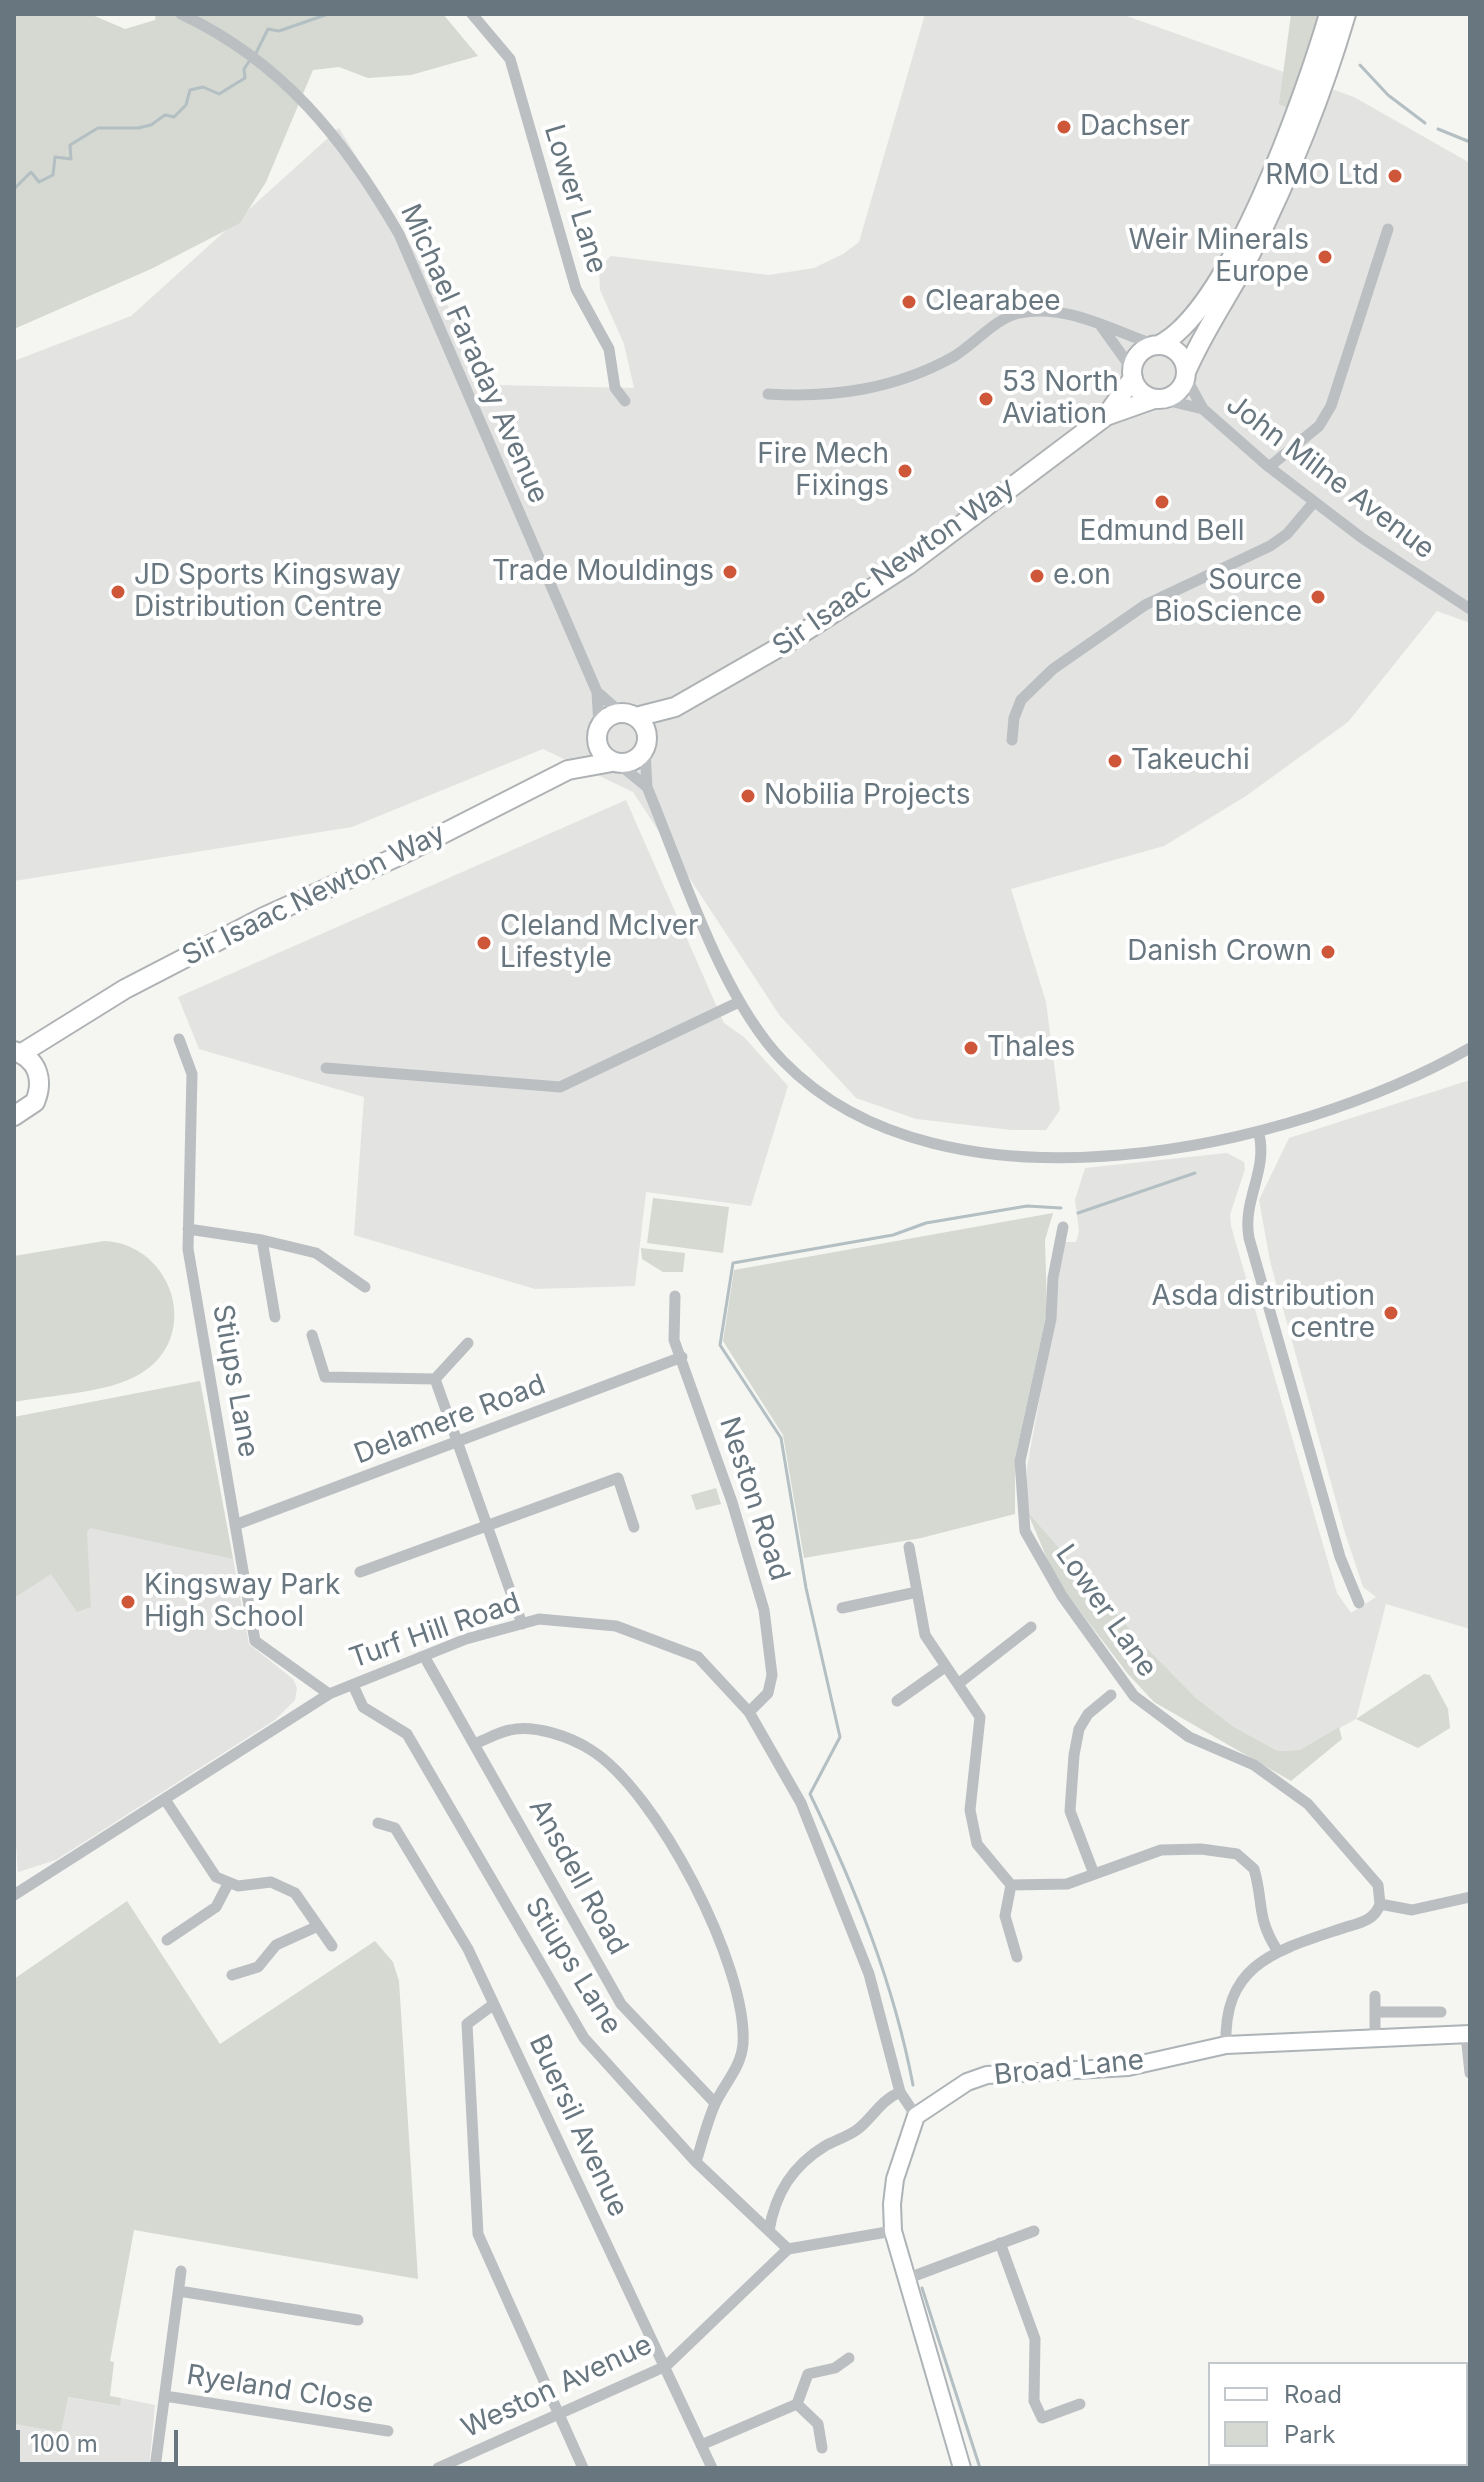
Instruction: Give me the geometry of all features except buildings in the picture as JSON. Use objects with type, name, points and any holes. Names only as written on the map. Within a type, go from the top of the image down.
[{"type":"highway","points":[[1343,17],[1288,174],[1250,256],[1198,344],[1177,393],[1157,399],[1140,392],[1132,374],[1140,353],[1190,323],[1221,275],[1343,17]]},
{"type":"highway","points":[[1157,345],[1178,353],[1186,375]]},
{"type":"highway","name":"Sir Isaac Newton Way","points":[[1106,416],[1132,374]]},
{"type":"highway","name":"Sir Isaac Newton Way","points":[[628,715],[675,707],[790,641],[908,565],[1106,416],[1157,399]]},
{"type":"highway","name":"Sir Isaac Newton Way","points":[[646,744],[675,707]]},
{"type":"highway","points":[[628,715],[646,730],[646,744],[634,761],[616,763],[601,752],[598,732],[608,717],[628,715]]},
{"type":"highway","name":"Sir Isaac Newton Way","points":[[568,770],[598,732]]},
{"type":"highway","name":"Sir Isaac Newton Way","points":[[18,1052],[158,978],[264,917],[403,854],[568,770],[616,763]]},
{"type":"highway","name":"Sir Isaac Newton Way","points":[[37,1069],[64,1027]]},
{"type":"highway","points":[[14,1116],[35,1102],[40,1080],[37,1069],[18,1052]]},
{"type":"main road","name":"Broad Lane","points":[[916,2116],[967,2082],[987,2075],[1128,2067],[1226,2045],[1468,2034]]},
{"type":"main road","points":[[916,2116],[895,2179],[893,2231],[962,2468]]},
{"type":"street","name":"Michael Faraday Avenue","points":[[181,14],[260,59],[336,139],[399,234],[597,692]]},
{"type":"street","name":"Lower Lane","points":[[472,14],[510,59],[576,289],[609,349],[615,388],[625,401]]},
{"type":"street","points":[[1269,467],[1319,426],[1331,406],[1388,229]]},
{"type":"street","points":[[768,394],[845,394],[920,374],[956,355],[1018,313],[1054,313],[1084,319],[1157,345]]},
{"type":"street","points":[[1101,326],[1132,374]]},
{"type":"street","name":"John Milne Avenue","points":[[1186,375],[1203,409],[1269,467],[1314,502],[1470,609]]},
{"type":"street","name":"John Milne Avenue","points":[[1157,399],[1203,409]]},
{"type":"street","points":[[1012,740],[1021,700],[1042,677],[1145,605],[1270,546],[1287,534],[1314,502]]},
{"type":"street","points":[[597,692],[628,715]]},
{"type":"street","points":[[597,692],[598,732]]},
{"type":"street","points":[[646,744],[647,787],[739,1002],[774,1052],[818,1092],[874,1125],[920,1141],[1011,1154],[1091,1156],[1160,1150],[1259,1134],[1373,1095],[1470,1048]]},
{"type":"street","points":[[616,763],[647,787]]},
{"type":"street","points":[[326,1068],[560,1087],[739,1002]]},
{"type":"street","name":"Stiups Lane","points":[[179,1039],[192,1074],[188,1249],[255,1641],[329,1694]]},
{"type":"street","points":[[1259,1134],[1263,1159],[1247,1211],[1249,1238],[1340,1557],[1359,1603]]},
{"type":"street","points":[[188,1229],[262,1240],[316,1253],[365,1287]]},
{"type":"street","name":"Lower Lane","points":[[1065,1233],[1053,1278],[1051,1319],[1020,1461],[1022,1510],[1033,1547],[1063,1598],[1134,1696],[1189,1737],[1254,1765],[1308,1804],[1378,1885],[1380,1904]]},
{"type":"street","points":[[262,1240],[275,1317]]},
{"type":"street","name":"Neston Road","points":[[675,1296],[674,1340],[732,1502],[764,1610],[772,1675],[768,1693],[749,1712]]},
{"type":"street","points":[[312,1335],[325,1377],[435,1379],[468,1343]]},
{"type":"street","name":"Delamere Road","points":[[235,1525],[682,1357]]},
{"type":"street","points":[[435,1379],[522,1624]]},
{"type":"street","points":[[360,1572],[488,1528],[618,1478],[634,1527]]},
{"type":"street","points":[[909,1547],[925,1635],[980,1717],[970,1810],[977,1844],[1011,1885]]},
{"type":"street","points":[[842,1608],[917,1592]]},
{"type":"street","name":"Turf Hill Road","points":[[14,1895],[166,1801],[329,1694],[466,1639],[539,1619],[616,1626],[698,1657],[749,1712],[801,1803],[869,1974],[889,2040],[900,2092],[916,2116]]},
{"type":"street","points":[[958,1684],[1031,1627]]},
{"type":"street","name":"Ansdell Road","points":[[424,1656],[621,2004],[715,2103]]},
{"type":"street","points":[[897,1701],[945,1667]]},
{"type":"street","name":"Stiups Lane","points":[[353,1685],[363,1707],[407,1734],[584,2038],[696,2162],[788,2249]]},
{"type":"street","points":[[1094,1874],[1070,1811],[1074,1755],[1079,1729],[1088,1714],[1111,1695]]},
{"type":"street","points":[[476,1743],[512,1729],[550,1732],[591,1750],[630,1783],[682,1864],[725,1950],[742,2008],[743,2047],[732,2079],[715,2103],[696,2162]]},
{"type":"street","points":[[166,1801],[216,1877],[228,1884],[271,1882],[295,1893],[332,1946]]},
{"type":"street","name":"Buersil Avenue","points":[[378,1823],[395,1828],[468,1949],[712,2468]]},
{"type":"street","points":[[1011,1885],[1067,1884],[1161,1850],[1201,1849],[1237,1854],[1254,1869],[1258,1910],[1264,1929],[1277,1950]]},
{"type":"street","points":[[167,1940],[216,1907],[228,1884]]},
{"type":"street","points":[[1011,1885],[1005,1916],[1017,1957]]},
{"type":"street","points":[[1226,2045],[1225,2016],[1236,1986],[1277,1950],[1361,1922],[1375,1915],[1380,1904],[1412,1910],[1470,1897]]},
{"type":"street","points":[[175,1917],[183,1929]]},
{"type":"street","points":[[232,1975],[258,1967],[276,1945],[318,1926]]},
{"type":"street","points":[[1375,1996],[1375,2040]]},
{"type":"street","points":[[494,2004],[467,2024],[478,2234],[583,2468]]},
{"type":"street","points":[[1375,2012],[1441,2012]]},
{"type":"street","points":[[1468,2034],[1470,2073]]},
{"type":"street","points":[[769,2231],[773,2209],[790,2175],[822,2148],[859,2128],[884,2100],[900,2092]]},
{"type":"street","points":[[788,2249],[893,2231]]},
{"type":"street","points":[[906,2279],[1034,2231]]},
{"type":"street","points":[[1000,2243],[1035,2339],[1034,2401],[1042,2418],[1080,2404]]},
{"type":"street","name":"Weston Avenue","points":[[438,2468],[666,2366],[788,2249]]},
{"type":"street","points":[[155,2468],[181,2271]]},
{"type":"street","points":[[179,2291],[358,2320]]},
{"type":"street","points":[[701,2445],[797,2404],[808,2374],[835,2368],[849,2358]]},
{"type":"street","name":"Ryeland Close","points":[[165,2396],[388,2431]]},
{"type":"street","points":[[797,2404],[818,2424],[822,2448]]},
{"type":"shaded area","points":[[925,14],[1121,14],[1354,97],[1470,163],[1470,623],[1437,611],[1348,722],[1246,796],[1164,846],[1011,889],[1046,1002],[1060,1110],[1046,1130],[1011,1130],[916,1119],[856,1098],[780,1016],[633,792],[543,749],[352,827],[14,881],[14,361],[131,316],[339,128],[496,385],[634,388],[624,344],[600,290],[599,268],[611,256],[769,275],[814,268],[859,242]]},
{"type":"shaded area","points":[[626,800],[724,1023],[744,1037],[788,1086],[751,1206],[646,1192],[635,1286],[535,1289],[354,1235],[364,1097],[199,1049],[178,997]]},
{"type":"shaded area","points":[[1470,1080],[1470,1629],[1386,1604],[1356,1719],[1300,1750],[1278,1751],[1234,1727],[1196,1698],[1140,1641],[1027,1511],[1027,1467],[1053,1325],[1063,1242],[1076,1242],[1079,1231],[1075,1200],[1085,1168],[1227,1153],[1244,1162],[1245,1169],[1230,1215],[1231,1226],[1337,1593],[1351,1613],[1376,1597],[1363,1587],[1344,1530],[1270,1261],[1259,1200],[1289,1138]]},
{"type":"shaded area","name":"Kingsway Park High School","points":[[200,1381],[249,1644],[293,1679],[297,1688],[295,1700],[275,1720],[56,1860],[18,1872],[14,1817],[14,1417]]},
{"type":"shaded area","points":[[67,2397],[119,2406],[121,2398],[155,2405],[149,2468],[14,2468],[14,2424],[60,2431]]},
{"type":"green space","points":[[14,14],[90,14],[125,29],[155,20],[156,14],[443,14],[478,56],[411,75],[368,78],[339,67],[313,70],[266,182],[240,223],[151,269],[14,329]]},
{"type":"green space","points":[[1291,14],[1320,14],[1289,109],[1279,104]]},
{"type":"green space","points":[[653,1198],[729,1207],[723,1253],[647,1243]]},
{"type":"green space","points":[[1053,1213],[1045,1240],[1047,1311],[1015,1458],[1015,1514],[921,1538],[804,1558],[783,1435],[723,1341],[734,1270]]},
{"type":"green space","points":[[104,1241],[128,1246],[148,1258],[162,1275],[172,1295],[174,1316],[171,1338],[159,1358],[140,1374],[127,1380],[96,1389],[14,1402],[14,1256]]},
{"type":"green space","points":[[641,1248],[685,1253],[683,1272],[663,1272],[642,1259]]},
{"type":"green space","points":[[200,1381],[233,1559],[90,1528],[87,1532],[91,1607],[77,1612],[51,1574],[14,1598],[14,1417]]},
{"type":"green space","points":[[716,1488],[721,1504],[696,1510],[691,1495]]},
{"type":"green space","points":[[1027,1511],[1140,1641],[1196,1698],[1234,1727],[1278,1751],[1300,1750],[1339,1727],[1342,1739],[1291,1781],[1154,1702],[1128,1674],[1056,1580]]},
{"type":"green space","points":[[1424,1674],[1430,1675],[1448,1709],[1450,1728],[1418,1748],[1356,1719]]},
{"type":"green space","points":[[127,1901],[220,2044],[375,1941],[393,1962],[399,1981],[418,2279],[134,2230],[110,2361],[114,2362],[110,2396],[121,2398],[120,2406],[68,2397],[61,2432],[14,2424],[14,1979]]},
{"type":"waterway","points":[[255,55],[268,29],[279,31],[328,14]]},
{"type":"waterway","points":[[14,189],[31,172],[39,182],[53,175],[55,157],[71,159],[70,145],[98,128],[138,128],[151,125],[165,115],[174,117],[186,105],[190,90],[203,87],[219,94],[245,78],[244,69],[250,60]]},
{"type":"waterway","points":[[1360,65],[1388,95],[1425,123]]},
{"type":"waterway","points":[[1438,129],[1470,142]]},
{"type":"waterway","points":[[1078,1213],[1195,1173]]},
{"type":"waterway","points":[[913,2085],[895,2010],[871,1936],[810,1794],[840,1737],[806,1588],[781,1438],[720,1345],[733,1263],[893,1235],[926,1223],[1027,1206],[1061,1208]]},
{"type":"waterway","points":[[922,2288],[980,2468]]},
{"type":"place","name":"Dachser","points":[[1064,127]]},
{"type":"place","name":"RMO Ltd","points":[[1395,176]]},
{"type":"place","name":"Weir Minerals Europe","points":[[1325,257]]},
{"type":"place","name":"Clearabee","points":[[909,302]]},
{"type":"place","name":"53 North Aviation","points":[[986,399]]},
{"type":"place","name":"Fire Mech Fixings","points":[[905,471]]},
{"type":"place","name":"Edmund Bell","points":[[1162,502]]},
{"type":"place","name":"Trade Mouldings","points":[[730,572]]},
{"type":"place","name":"e.on","points":[[1037,576]]},
{"type":"place","name":"JD Sports Kingsway Distribution Centre","points":[[118,592]]},
{"type":"place","name":"Source BioScience","points":[[1318,597]]},
{"type":"place","name":"Takeuchi","points":[[1115,761]]},
{"type":"place","name":"Nobilia Projects","points":[[748,796]]},
{"type":"place","name":"Cleland McIver Lifestyle","points":[[484,943]]},
{"type":"place","name":"Danish Crown","points":[[1328,952]]},
{"type":"place","name":"Thales","points":[[971,1048]]},
{"type":"place","name":"Asda distribution centre","points":[[1391,1313]]},
{"type":"place","name":"Kingsway Park High School","points":[[128,1602]]}]
